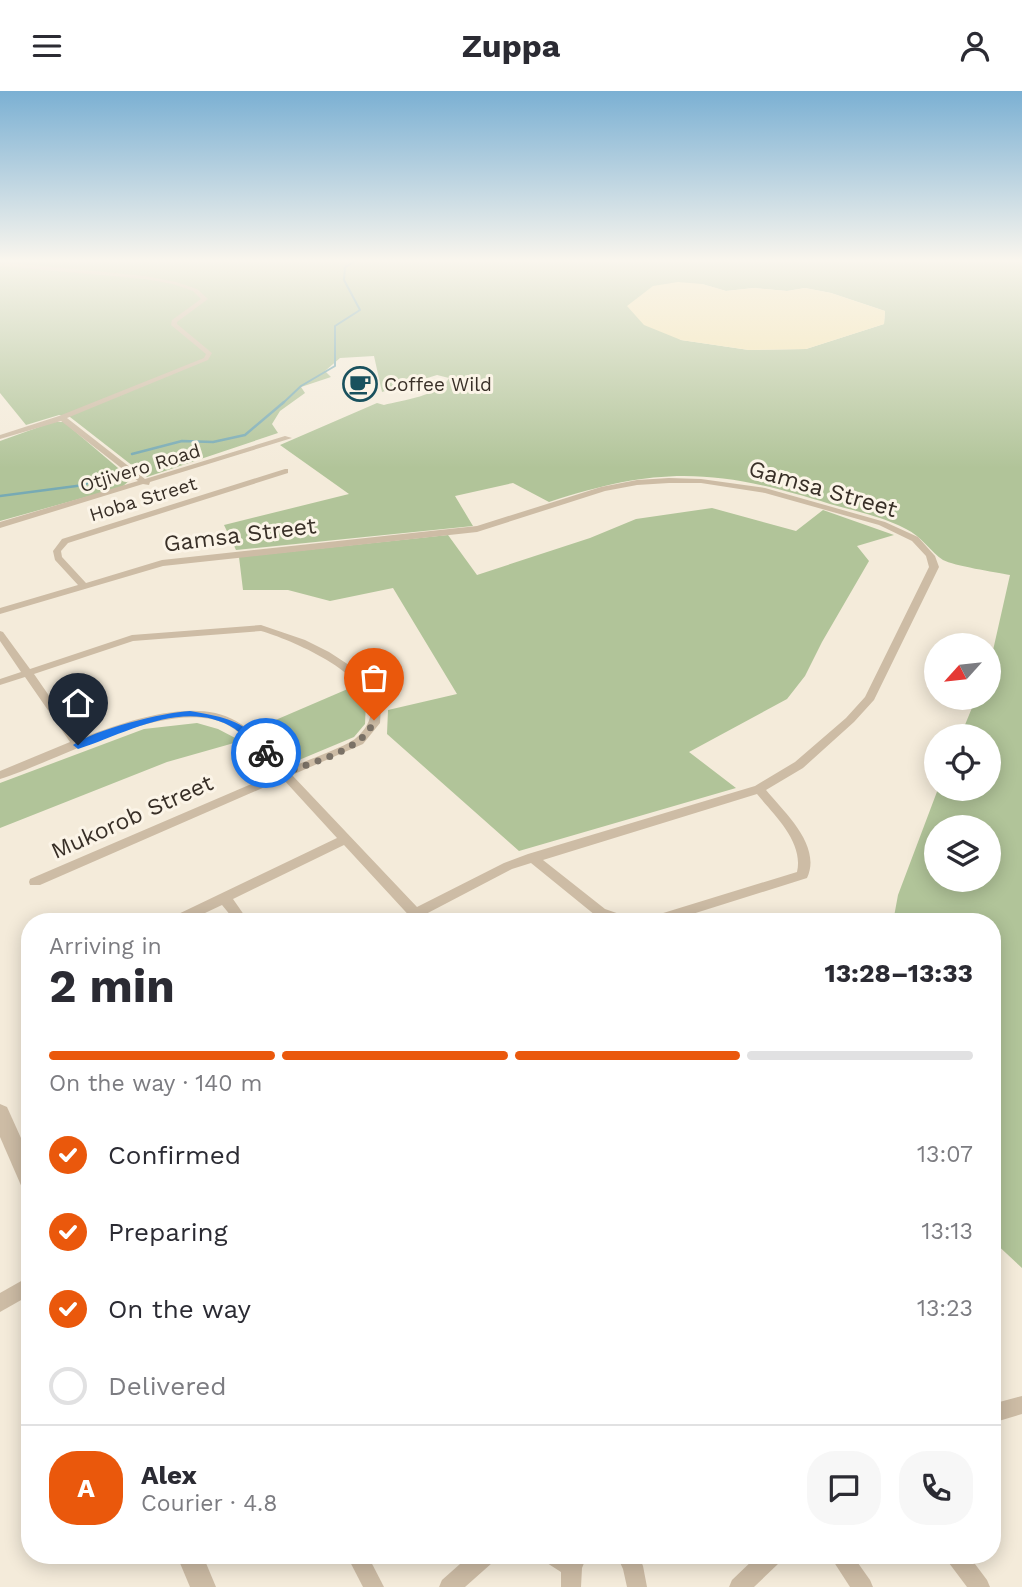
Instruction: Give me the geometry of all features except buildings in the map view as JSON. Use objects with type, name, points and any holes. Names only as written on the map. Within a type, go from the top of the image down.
[{"type":"street","points":[[0,437],[62,418],[206,359],[210,354],[205,347],[179,329]]},
{"type":"street","points":[[62,418],[146,483]]},
{"type":"street","name":"Otjivero Road","points":[[0,526],[288,438]]},
{"type":"street","name":"Hoba Street","points":[[83,585],[58,558],[57,551],[65,541],[285,471]]},
{"type":"street","name":"Gamsa Street","points":[[0,611],[144,567],[178,560],[477,529],[524,517],[604,489],[662,481],[709,480],[761,488],[905,532],[932,556],[934,567],[870,698],[850,720],[799,765],[759,789],[508,866],[428,913]]},
{"type":"street","name":"Mukorob Street","points":[[0,682],[116,642],[149,634],[261,628],[280,631],[341,662],[367,687],[375,705],[371,731],[359,743],[35,882]]},
{"type":"street","points":[[0,633],[78,745]]},
{"type":"street","points":[[0,775],[78,745],[170,715],[208,715],[241,728],[414,913]]},
{"type":"street","points":[[681,913],[803,875],[807,866],[802,846],[759,789]]},
{"type":"street","points":[[195,913],[345,839]]},
{"type":"street","points":[[532,857],[603,913]]},
{"type":"street","points":[[225,899],[236,913]]},
{"type":"street","points":[[0,1113],[21,1162]]},
{"type":"street","points":[[0,1303],[21,1290]]},
{"type":"street","points":[[1001,1411],[1022,1405]]},
{"type":"street","points":[[193,1564],[203,1587]]},
{"type":"street","points":[[361,1564],[374,1587]]},
{"type":"street","points":[[449,1587],[476,1564]]},
{"type":"street","points":[[630,1564],[637,1583]]},
{"type":"street","points":[[637,1583],[641,1564]]},
{"type":"street","points":[[739,1587],[763,1564]]},
{"type":"street","points":[[846,1564],[863,1587]]},
{"type":"street","points":[[962,1564],[980,1587]]},
{"type":"green space","points":[[0,329],[664,329],[681,340],[749,350],[806,349],[869,329],[1022,329],[1022,1268],[1001,1248],[1001,913],[895,913],[898,895],[924,826],[924,892],[1001,892],[1001,815],[928,815],[933,801],[1001,801],[1001,724],[965,724],[971,711],[1001,711],[1001,633],[997,633],[1010,575],[943,560],[911,532],[869,515],[755,484],[690,476],[624,482],[549,502],[513,483],[455,496],[473,526],[236,550],[224,525],[349,494],[280,445],[377,403],[384,405],[429,393],[438,389],[449,378],[437,375],[382,392],[374,356],[340,358],[325,371],[331,377],[301,387],[305,393],[280,411],[272,424],[278,433],[147,477],[70,417],[59,415],[26,425],[0,393]]},
{"type":"green space","points":[[53,422],[64,422],[131,479],[122,487],[0,521],[0,441]]},
{"type":"green space","points":[[712,508],[796,531],[823,510],[894,535],[857,546],[869,561],[805,676],[787,699],[689,752],[736,788],[519,851],[387,734],[388,710],[457,694],[393,588],[330,601],[288,590],[243,590],[239,557],[448,535],[477,575],[590,538],[636,519]]},
{"type":"green space","points":[[357,685],[366,703],[365,724],[354,737],[287,765],[252,730]]},
{"type":"green space","points":[[197,723],[218,729],[241,741],[167,762],[0,828],[0,783],[144,729]]},
{"type":"sand","points":[[653,329],[869,329],[806,349],[749,350],[681,340]]},
{"type":"waterway","points":[[282,404],[301,386],[335,366],[335,329]]},
{"type":"waterway","points":[[132,454],[182,441],[213,442],[245,435],[284,402]]},
{"type":"waterway","points":[[0,496],[84,485],[110,472]]},
{"type":"way so far","points":[[266,753],[284,773],[359,743],[371,731],[374,720]]},
{"type":"place","name":"Coffee Wild","points":[[360,384]]},
{"type":"route","points":[[78,745],[145,721],[190,714],[226,720],[241,728],[266,753]]}]
